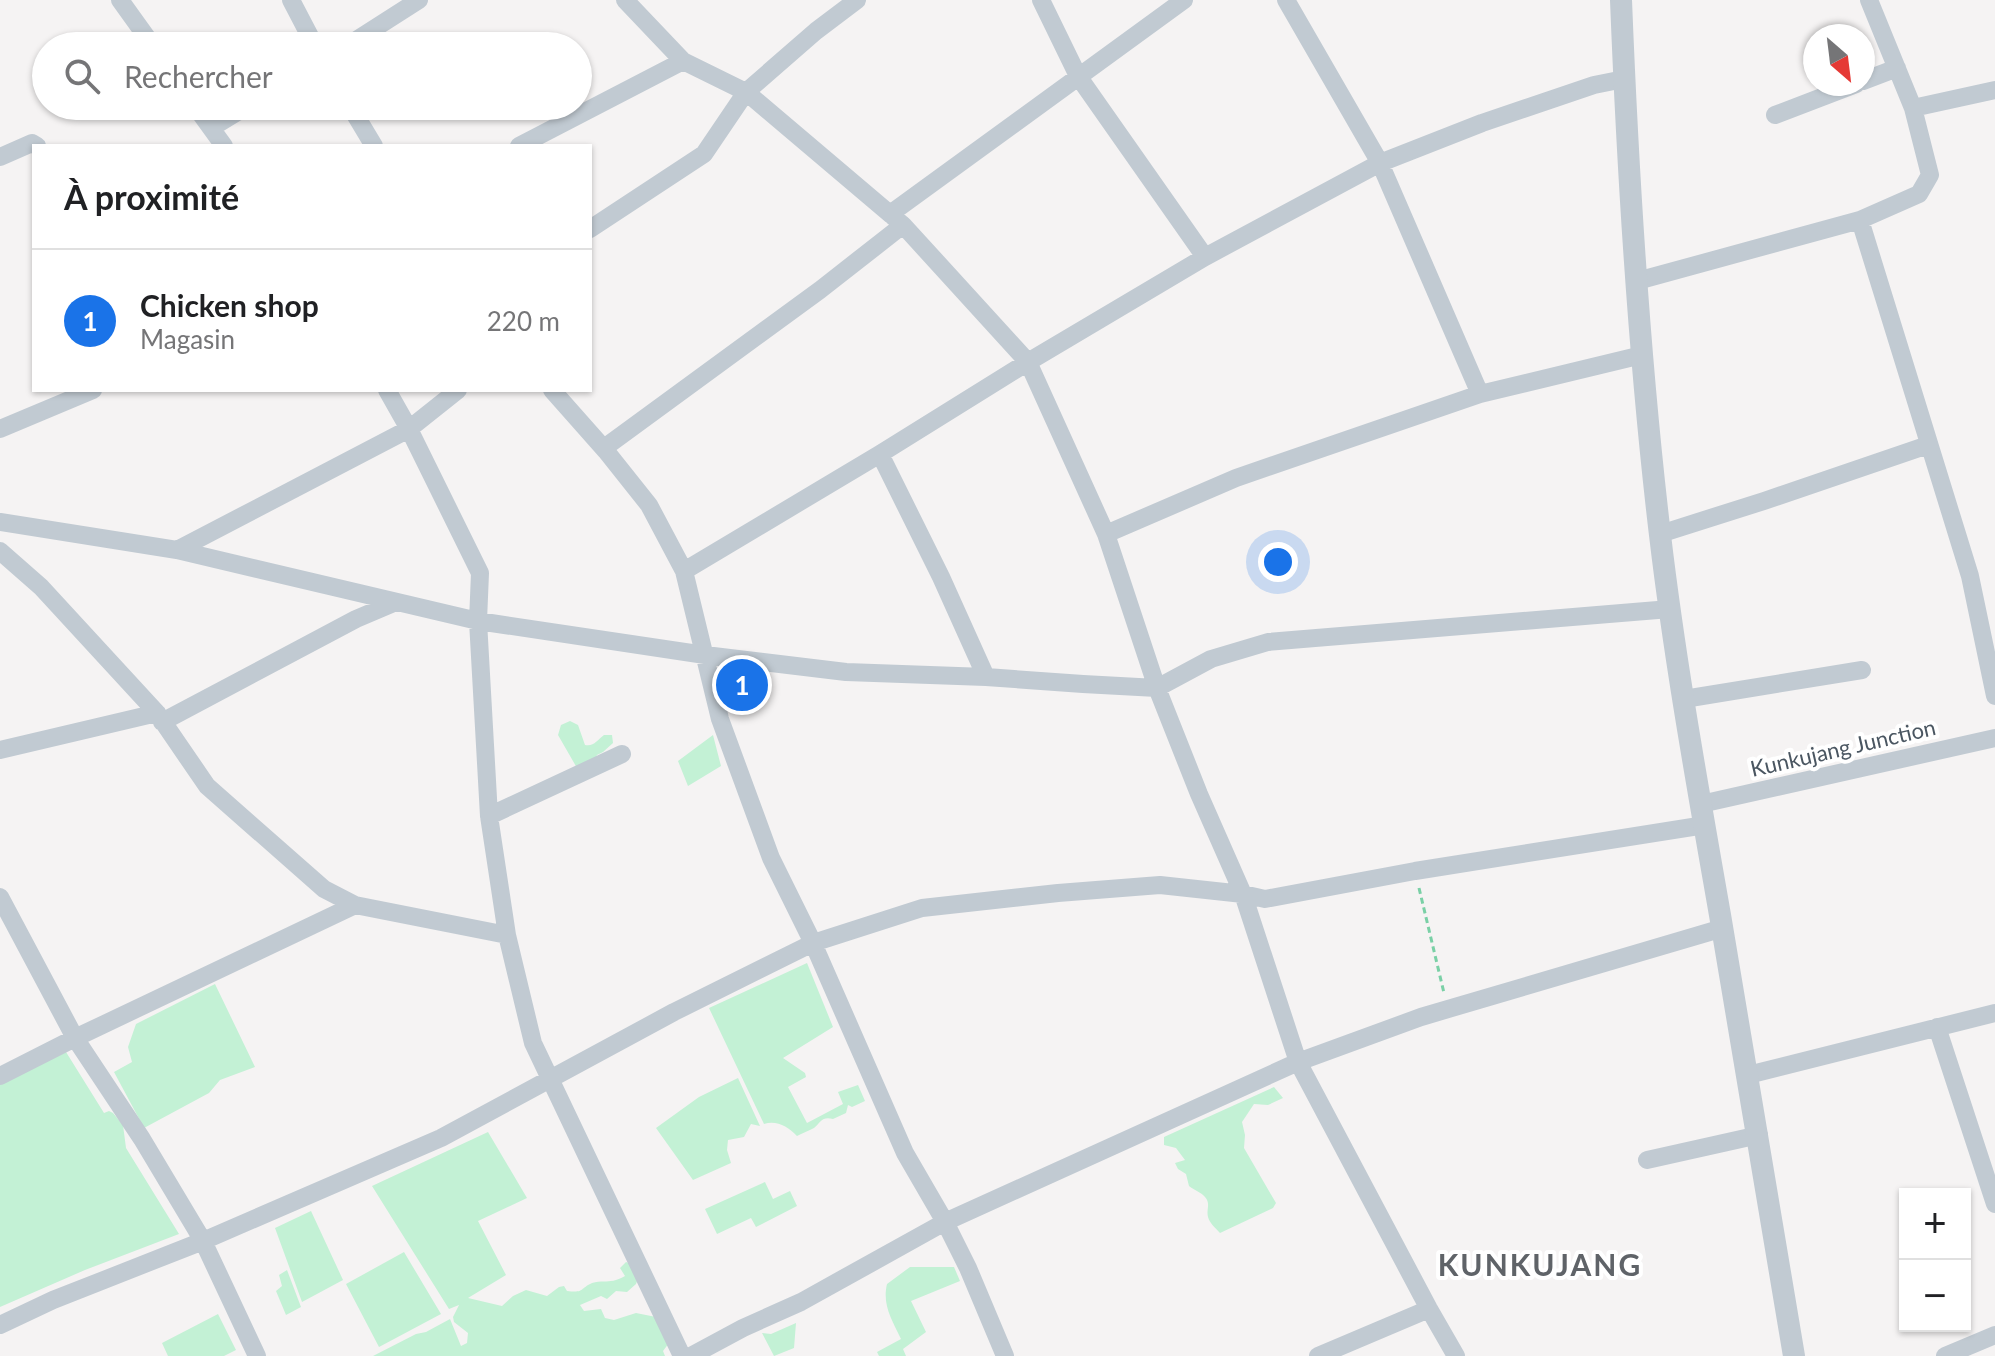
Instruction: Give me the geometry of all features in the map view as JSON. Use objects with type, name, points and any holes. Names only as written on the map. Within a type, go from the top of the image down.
[{"type":"street","points":[[120,0],[143,32]]},
{"type":"street","points":[[291,0],[308,32]]},
{"type":"street","points":[[369,32],[419,0]]},
{"type":"street","points":[[625,0],[683,61],[746,92],[897,219],[1028,362],[1106,534],[1157,688],[1243,894],[1298,1062],[1456,1356]]},
{"type":"street","points":[[592,228],[704,154],[746,92],[857,0]]},
{"type":"street","points":[[1041,0],[1078,76],[1205,257]]},
{"type":"street","points":[[604,448],[820,290],[897,219],[1078,76],[1184,0]]},
{"type":"street","points":[[1286,0],[1380,163],[1480,394]]},
{"type":"street","points":[[1637,281],[1860,220],[1919,194],[1930,175],[1913,108],[1869,0]]},
{"type":"street","points":[[1624,1],[1624,79],[1637,281],[1660,534],[1684,699],[1794,1356]]},
{"type":"street","points":[[592,108],[683,61]]},
{"type":"street","points":[[1875,76],[1897,68]]},
{"type":"street","points":[[684,571],[1205,257],[1380,163],[1482,123],[1594,85],[1624,79]]},
{"type":"street","points":[[1913,108],[1995,90]]},
{"type":"street","points":[[1775,115],[1825,96]]},
{"type":"street","points":[[205,120],[223,144]]},
{"type":"street","points":[[211,128],[224,120]]},
{"type":"street","points":[[358,120],[373,144]]},
{"type":"street","points":[[523,144],[569,120]]},
{"type":"street","points":[[0,157],[34,144]]},
{"type":"street","points":[[1860,220],[1970,576],[1995,696]]},
{"type":"street","points":[[1106,534],[1236,478],[1480,394],[1642,355]]},
{"type":"street","points":[[0,429],[88,392]]},
{"type":"street","points":[[388,392],[480,573],[478,621],[489,816],[507,935],[533,1043],[682,1356]]},
{"type":"street","points":[[177,550],[409,429],[455,392]]},
{"type":"street","points":[[554,392],[649,505],[684,571],[720,719],[771,858],[813,943],[905,1153],[968,1268],[1005,1356]]},
{"type":"street","points":[[1660,534],[1928,445]]},
{"type":"street","points":[[880,454],[986,677]]},
{"type":"street","points":[[0,522],[177,550],[478,621],[705,655],[846,672],[1157,688],[1211,659],[1268,642],[1670,609]]},
{"type":"street","points":[[0,551],[41,587],[160,718],[207,786],[324,889],[355,905],[507,935]]},
{"type":"street","points":[[0,750],[160,718],[396,602]]},
{"type":"street","points":[[1684,699],[1862,670]]},
{"type":"street","name":"Kunkujang Junction","points":[[0,1325],[441,1138],[674,1012],[813,943],[922,908],[1160,885],[1265,899],[1703,815],[1995,738]]},
{"type":"street","points":[[489,816],[622,754]]},
{"type":"street","points":[[0,897],[75,1038],[142,1139],[203,1241],[257,1356]]},
{"type":"street","points":[[0,1076],[355,905]]},
{"type":"street","points":[[691,1356],[801,1302],[945,1222],[1298,1062],[1447,1009],[1723,928]]},
{"type":"street","points":[[1748,1075],[1995,1013]]},
{"type":"street","points":[[1937,1027],[1995,1204]]},
{"type":"street","points":[[1647,1160],[1759,1135]]},
{"type":"street","points":[[1318,1356],[1429,1309]]},
{"type":"street","points":[[1945,1356],[1995,1335]]},
{"type":"path","points":[[1415,871],[1447,1009]]},
{"type":"green space","points":[[570,721],[578,725],[585,745],[593,744],[604,735],[612,735],[613,743],[597,755],[594,762],[577,768],[558,735],[561,725]]},
{"type":"green space","points":[[713,735],[721,766],[688,786],[678,761]]},
{"type":"green space","points":[[807,963],[833,1027],[783,1058],[805,1073],[806,1077],[788,1087],[807,1123],[843,1104],[838,1092],[858,1085],[865,1101],[852,1107],[848,1105],[846,1113],[824,1119],[797,1136],[782,1125],[764,1124],[709,1008]]},
{"type":"green space","points":[[215,984],[255,1067],[220,1080],[209,1093],[144,1128],[114,1072],[132,1062],[128,1047],[136,1024]]},
{"type":"green space","points":[[66,1052],[104,1113],[113,1113],[123,1125],[126,1148],[179,1234],[0,1307],[0,1083]]},
{"type":"green space","points":[[738,1078],[760,1126],[751,1124],[744,1137],[728,1140],[731,1163],[693,1180],[656,1128],[699,1097]]},
{"type":"green space","points":[[1274,1087],[1283,1098],[1268,1105],[1254,1104],[1242,1122],[1244,1148],[1276,1203],[1273,1208],[1220,1233],[1209,1219],[1207,1200],[1189,1186],[1186,1174],[1175,1163],[1185,1160],[1176,1148],[1164,1145],[1164,1137]]},
{"type":"green space","points":[[488,1132],[527,1198],[478,1221],[506,1275],[468,1298],[502,1306],[526,1290],[547,1296],[564,1286],[567,1291],[579,1291],[592,1283],[625,1276],[620,1268],[626,1262],[631,1264],[638,1279],[636,1284],[627,1292],[616,1291],[607,1299],[601,1296],[580,1305],[584,1311],[601,1309],[605,1318],[614,1320],[636,1313],[656,1317],[669,1343],[663,1351],[665,1356],[373,1356],[450,1319],[461,1346],[467,1343],[468,1333],[454,1322],[459,1305],[449,1309],[372,1186]]},
{"type":"green space","points":[[765,1182],[773,1199],[790,1191],[797,1206],[756,1227],[751,1218],[717,1234],[705,1209]]},
{"type":"green space","points":[[311,1211],[343,1280],[302,1302],[275,1228]]},
{"type":"green space","points":[[404,1252],[441,1314],[379,1347],[346,1284]]},
{"type":"green space","points":[[910,1267],[954,1267],[960,1281],[911,1301],[926,1332],[903,1349],[906,1356],[879,1356],[877,1352],[901,1339],[887,1306],[887,1284]]},
{"type":"green space","points":[[287,1270],[301,1307],[286,1315],[276,1291],[282,1286],[279,1275]]},
{"type":"green space","points":[[218,1314],[236,1350],[224,1356],[168,1356],[162,1343]]},
{"type":"green space","points":[[796,1323],[794,1348],[774,1356],[762,1333],[771,1334]]},
{"type":"place","name":"Chicken shop","points":[[742,685]]},
{"type":"district","name":"KUNKUJANG","points":[[1540,1266]]}]
